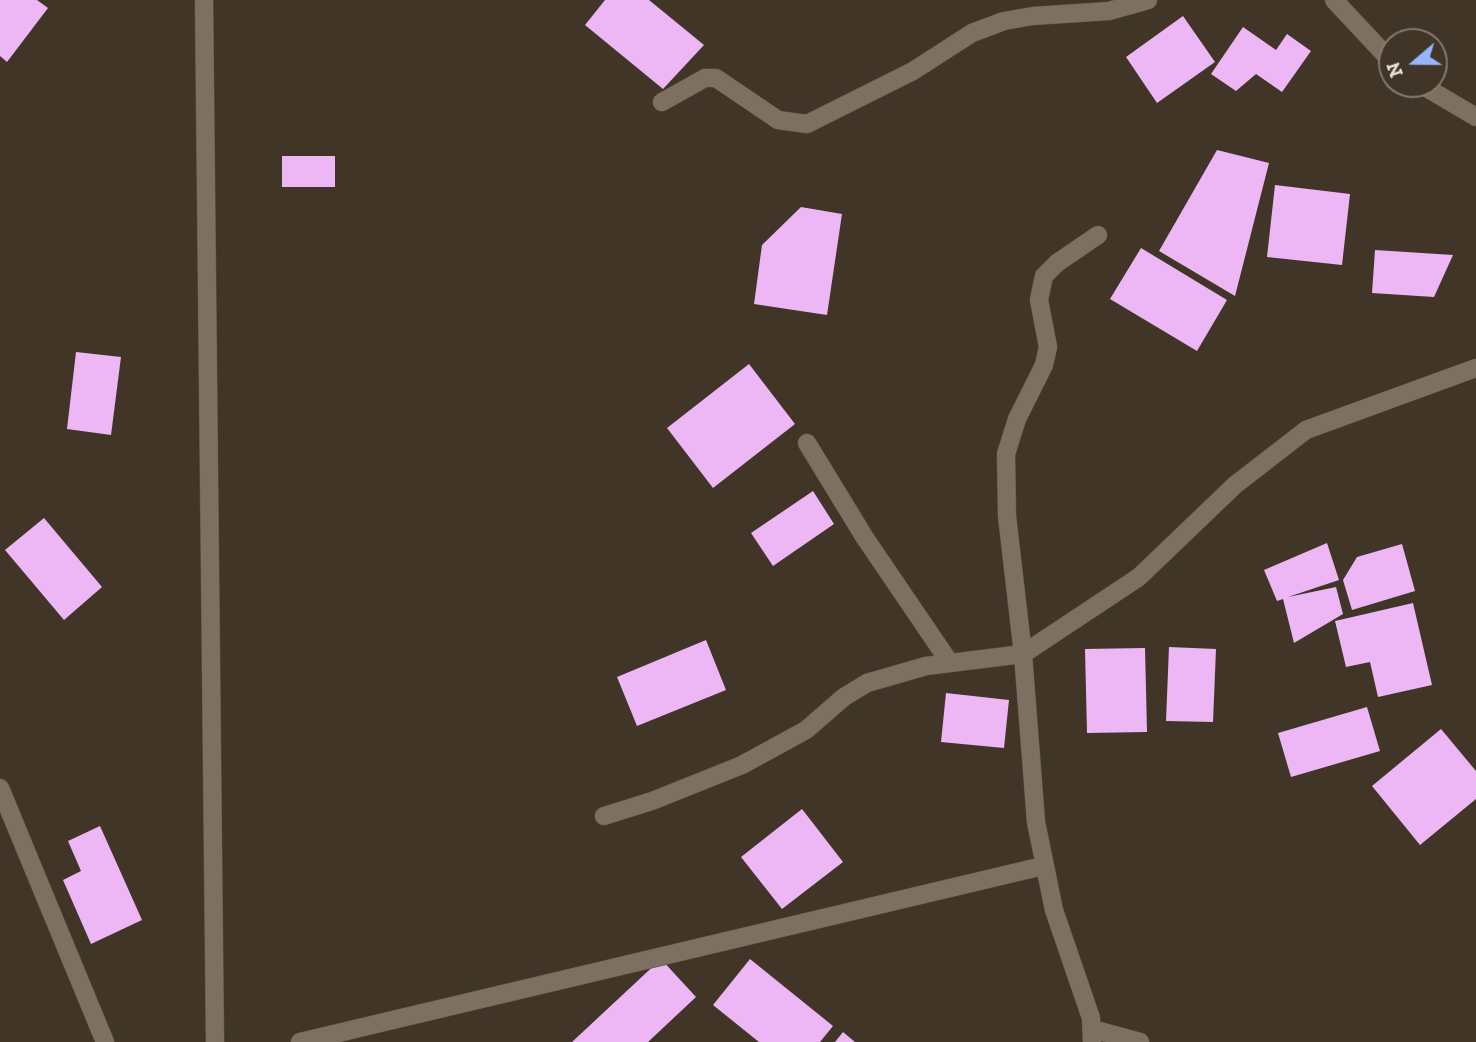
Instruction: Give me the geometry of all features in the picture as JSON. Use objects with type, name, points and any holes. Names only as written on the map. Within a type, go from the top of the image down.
[{"type":"street","points":[[204,0],[215,1042]]},
{"type":"street","points":[[662,102],[705,78],[716,78],[778,120],[807,124],[913,71],[982,29],[1033,16],[1108,12],[1148,0]]},
{"type":"street","points":[[1334,0],[1378,47]]},
{"type":"street","points":[[1444,98],[1476,117]]},
{"type":"street","points":[[1098,235],[1056,262],[1044,276],[1039,300],[1048,346],[1044,365],[1017,419],[1006,454],[1007,516],[1023,654],[1035,822],[1043,866],[1091,1018],[1092,1035],[1139,1042]]},
{"type":"street","points":[[604,816],[652,802],[742,765],[806,730],[844,697],[867,683],[894,673],[1023,654],[1139,577],[1235,485],[1306,430],[1476,368]]},
{"type":"street","points":[[807,443],[865,538],[950,663]]},
{"type":"street","points":[[0,788],[105,1042]]},
{"type":"street","points":[[300,1042],[1043,866]]},
{"type":"building","points":[[0,0],[37,0],[48,8],[7,62],[0,56]]},
{"type":"building","points":[[605,0],[649,0],[704,45],[663,89],[585,25]]},
{"type":"building","points":[[1183,16],[1215,62],[1157,103],[1126,57]]},
{"type":"building","points":[[1243,27],[1276,50],[1287,34],[1311,51],[1282,92],[1256,74],[1236,91],[1211,74]]},
{"type":"building","points":[[1217,150],[1269,163],[1235,296],[1159,251]]},
{"type":"building","points":[[282,156],[335,156],[335,187],[282,187]]},
{"type":"building","points":[[1275,185],[1350,194],[1342,265],[1267,257]]},
{"type":"building","points":[[801,207],[842,214],[827,315],[754,304],[762,245]]},
{"type":"building","points":[[1141,248],[1227,300],[1197,351],[1110,299]]},
{"type":"building","points":[[1375,250],[1453,255],[1434,297],[1372,293]]},
{"type":"building","points":[[76,352],[121,357],[111,435],[67,429]]},
{"type":"building","points":[[749,364],[795,424],[713,488],[667,428]]},
{"type":"building","points":[[813,491],[834,524],[773,566],[751,533]]},
{"type":"building","points":[[44,518],[102,587],[64,620],[5,550]]},
{"type":"building","points":[[1327,543],[1339,580],[1288,597],[1336,587],[1343,614],[1294,643],[1283,599],[1277,601],[1264,570]]},
{"type":"building","points":[[1402,544],[1415,591],[1352,610],[1343,580],[1357,557]]},
{"type":"building","points":[[1413,603],[1432,685],[1378,697],[1370,662],[1346,667],[1335,621]]},
{"type":"building","points":[[706,640],[726,690],[637,726],[617,677]]},
{"type":"building","points":[[1169,647],[1216,649],[1213,722],[1166,721]]},
{"type":"building","points":[[1145,648],[1147,732],[1087,733],[1085,649]]},
{"type":"building","points":[[946,693],[1009,700],[1004,748],[941,742]]},
{"type":"building","points":[[1367,707],[1380,751],[1291,777],[1278,733]]},
{"type":"building","points":[[1441,729],[1476,771],[1476,799],[1420,845],[1372,786]]},
{"type":"building","points":[[802,809],[843,862],[782,909],[741,857]]},
{"type":"building","points":[[100,826],[142,920],[91,944],[63,880],[81,871],[68,841]]},
{"type":"building","points":[[661,959],[696,997],[648,1042],[572,1042]]},
{"type":"building","points":[[750,959],[833,1026],[820,1042],[759,1042],[713,1005]]},
{"type":"building","points":[[843,1032],[855,1042],[835,1042]]}]
